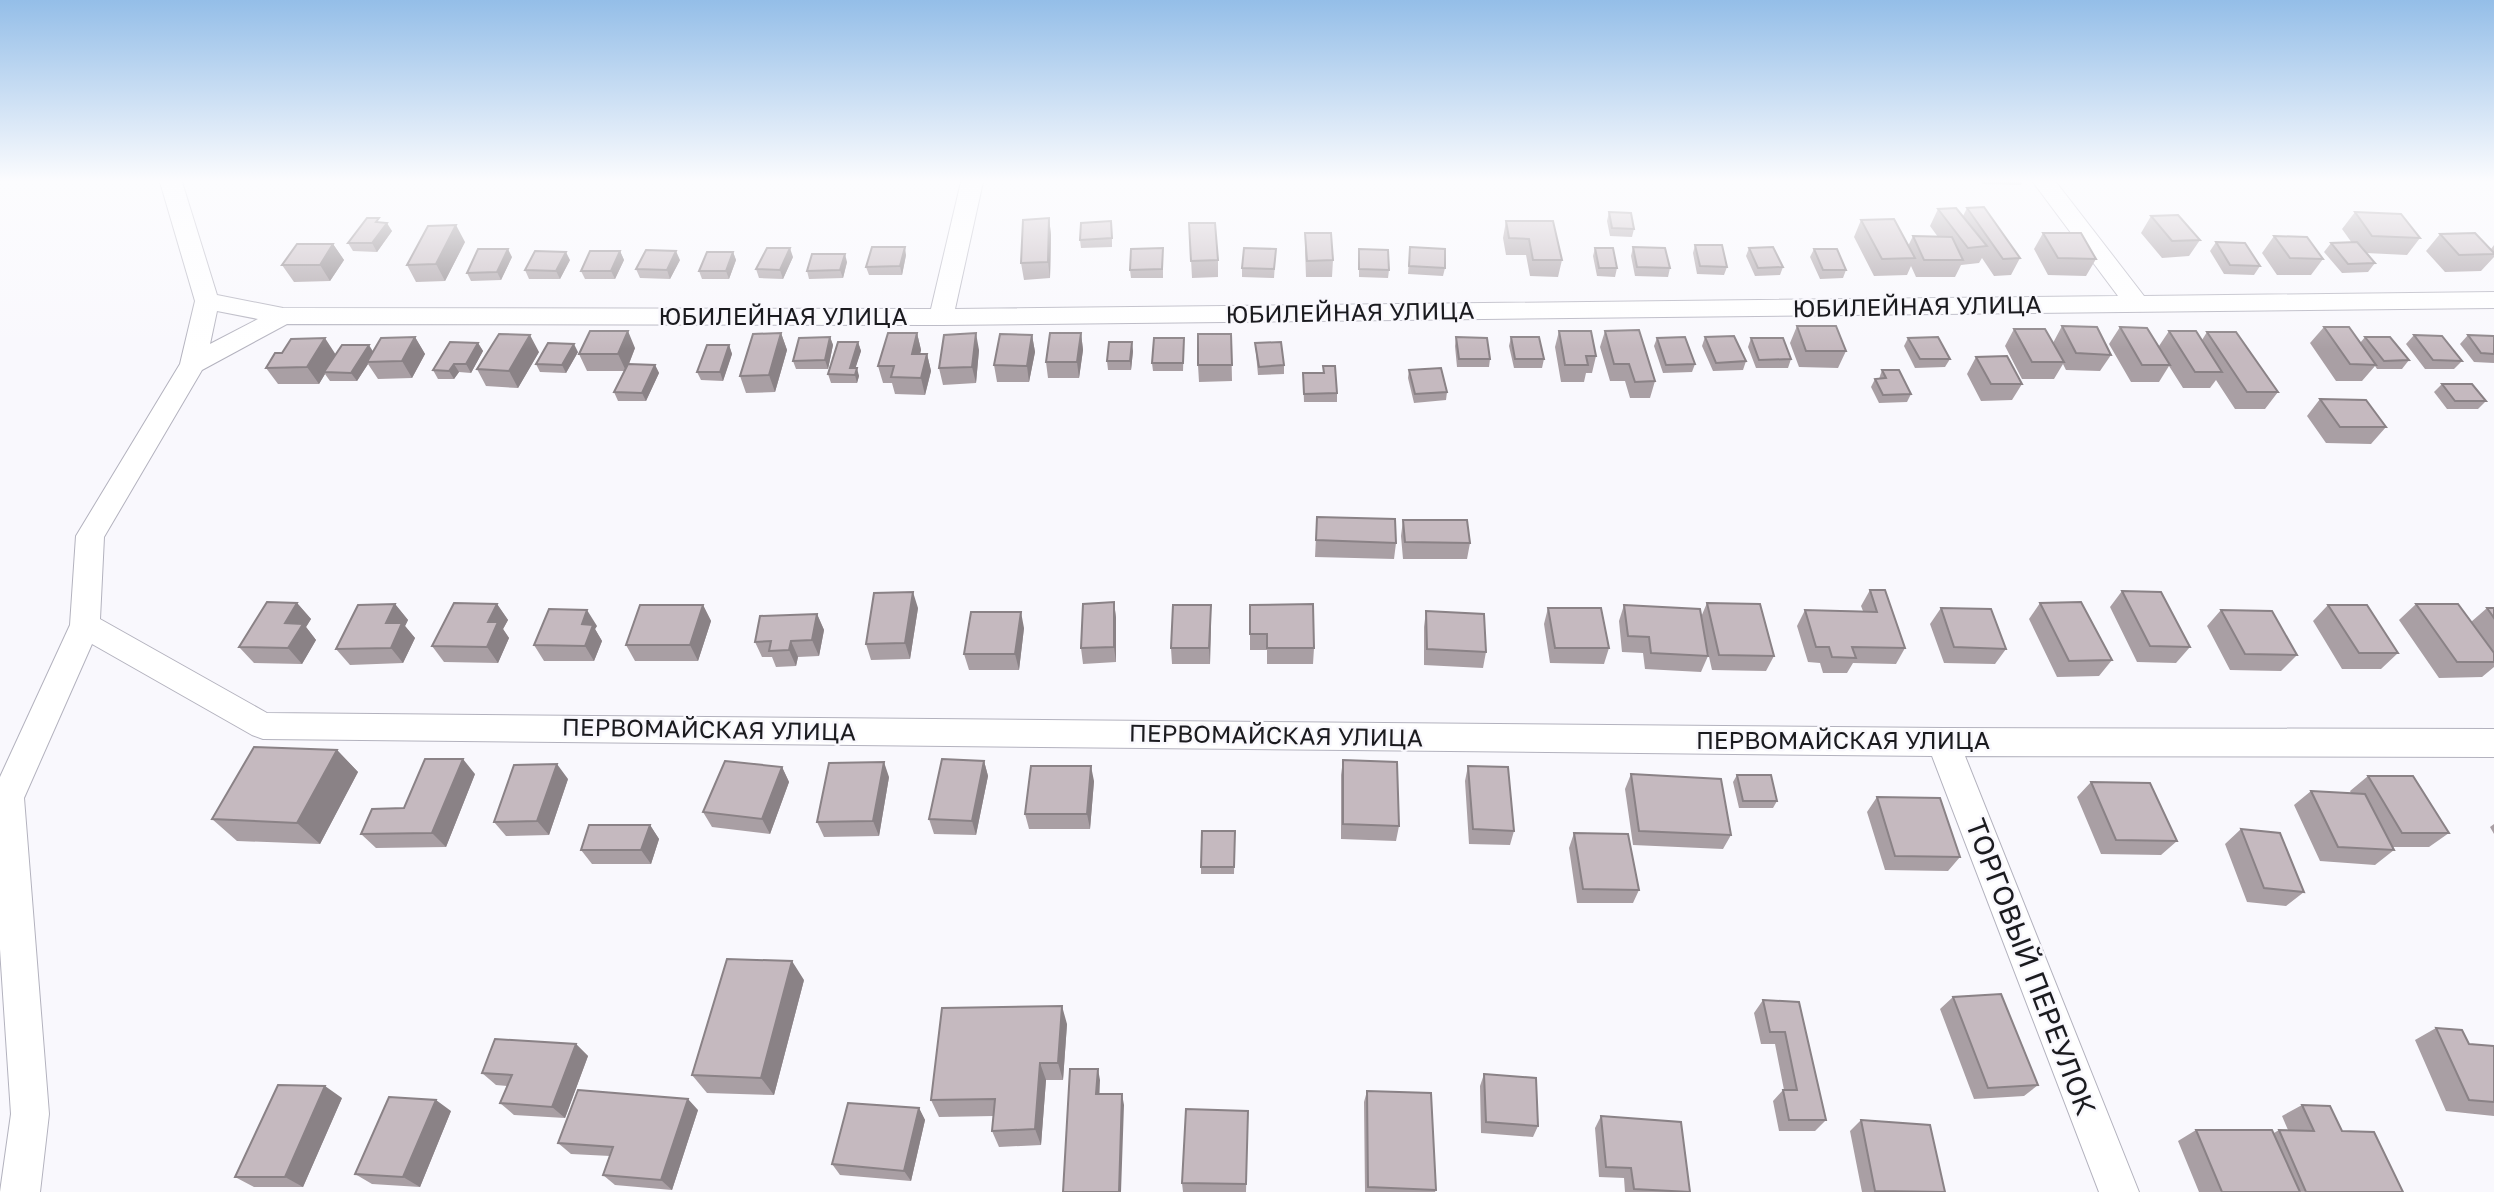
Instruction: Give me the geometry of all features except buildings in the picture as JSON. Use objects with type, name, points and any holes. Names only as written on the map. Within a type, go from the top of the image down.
[{"type":"street","points":[[20,1192],[30,1114],[7,798],[85,625],[90,536],[193,364],[207,301],[188,238]]},
{"type":"street","points":[[941,317],[959,238]]},
{"type":"street","points":[[2086,238],[2137,304]]},
{"type":"street","name":"ЮБИЛЕЙНАЯ УЛИЦА","points":[[207,301],[284,316],[941,317],[2494,300]]},
{"type":"street","points":[[193,364],[284,316]]},
{"type":"street","name":"ПЕРВОМАЙСКАЯ УЛИЦА","points":[[85,625],[263,726],[1943,742],[2494,743]]},
{"type":"street","name":"ТОРГОВЫЙ ПЕРЕУЛОК","points":[[1943,742],[2119,1192]]}]
